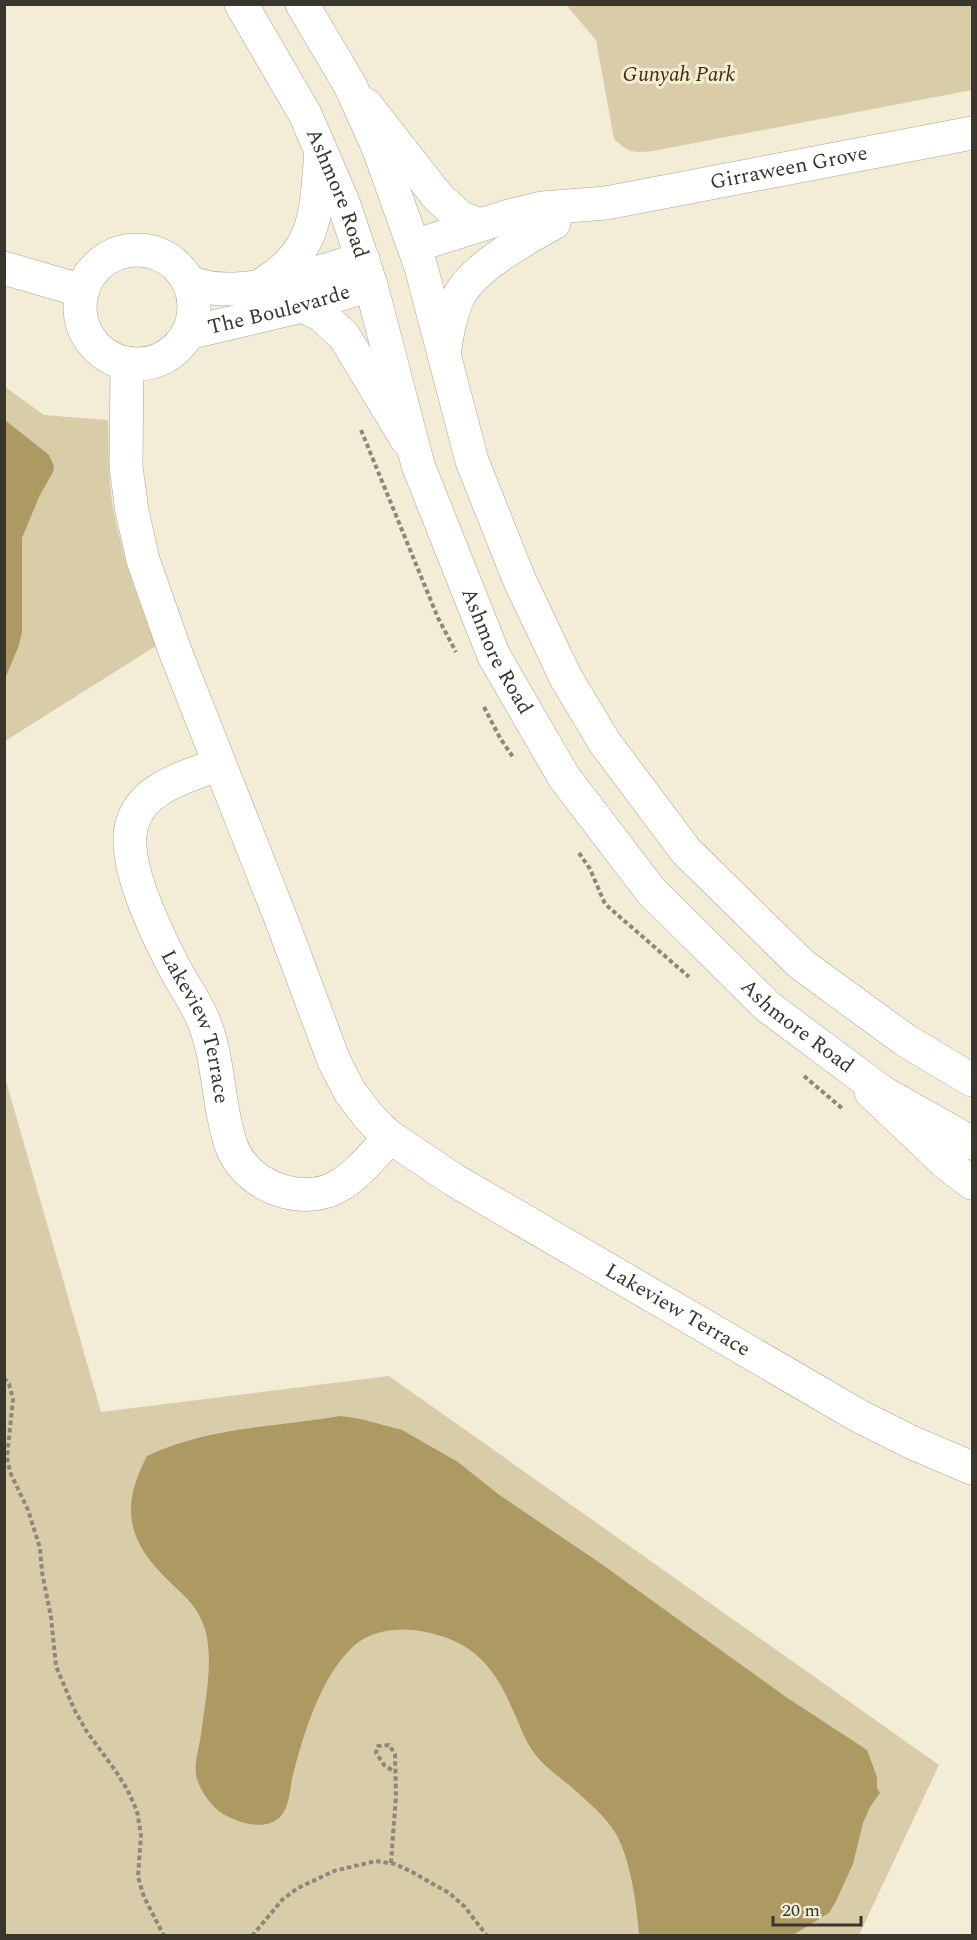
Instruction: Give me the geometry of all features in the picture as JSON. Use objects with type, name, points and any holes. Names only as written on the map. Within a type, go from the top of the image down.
[{"type":"street","name":"Ashmore Road","points":[[241,4],[305,114],[342,202],[367,272],[418,465],[494,656],[564,777],[651,891],[767,1006],[882,1092],[972,1143]]},
{"type":"street","points":[[302,4],[350,84],[438,197],[460,217],[480,225]]},
{"type":"street","points":[[350,84],[378,147],[417,256],[472,461],[515,570],[566,678],[605,743],[686,851],[801,964],[905,1040],[972,1080]]},
{"type":"street","name":"Girraween Grove","points":[[417,256],[480,225],[542,208],[606,203],[972,133]]},
{"type":"street","points":[[260,286],[279,273],[291,261],[309,236],[316,204],[321,151]]},
{"type":"street","name":"Girraween Grove","points":[[417,256],[554,223],[606,203]]},
{"type":"street","points":[[444,354],[455,306],[467,285],[488,265],[554,223]]},
{"type":"street","points":[[138,251],[158,254],[183,273],[188,281],[192,291],[194,313],[188,333],[176,350],[158,360],[137,364],[127,363],[105,354],[89,337],[81,315],[83,291],[92,273],[117,254],[138,251]]},
{"type":"street","points":[[367,272],[417,256]]},
{"type":"street","points":[[4,268],[83,291]]},
{"type":"street","name":"The Boulevarde","points":[[188,281],[206,289],[223,291],[367,272]]},
{"type":"street","name":"The Boulevarde","points":[[188,333],[303,306],[367,272]]},
{"type":"street","points":[[303,306],[321,315],[344,336],[416,454]]},
{"type":"street","name":"Lakeview Terrace","points":[[127,363],[126,467],[137,536],[151,587],[334,1061],[350,1092],[390,1137],[454,1180],[860,1416],[913,1443],[972,1468]]},
{"type":"street","name":"Lakeview Terrace","points":[[219,764],[162,787],[148,798],[134,819],[130,845],[135,870],[156,929],[174,967],[202,1016],[210,1039],[232,1148],[248,1171],[263,1183],[281,1191],[310,1194],[327,1191],[341,1184],[356,1173],[390,1137]]},
{"type":"street","points":[[838,1060],[929,1148],[972,1183]]},
{"type":"path","points":[[4,1378],[9,1384],[13,1399],[7,1457],[10,1472],[28,1510],[40,1548],[56,1666],[74,1709],[87,1732],[116,1770],[137,1811],[141,1834],[138,1877],[144,1897],[164,1935]]},
{"type":"path","points":[[391,1863],[396,1795],[396,1772],[395,1754],[389,1745],[378,1746],[376,1753],[384,1765],[396,1772]]},
{"type":"path","points":[[252,1935],[283,1899],[315,1879],[334,1871],[376,1861],[391,1863],[412,1872],[449,1893],[465,1907],[487,1935]]},
{"type":"green space","name":"Gunyah Park","points":[[570,5],[972,5],[972,90],[653,151],[632,151],[614,139],[596,40],[568,7]]},
{"type":"green space","points":[[5,387],[44,415],[108,420],[114,513],[127,564],[156,646],[5,741]]},
{"type":"green space","points":[[4,1074],[101,1412],[389,1376],[939,1765],[859,1935],[5,1935]]},
{"type":"shaded area","points":[[5,420],[49,455],[54,466],[22,538],[22,632],[5,679]]},
{"type":"shaded area","points":[[341,1416],[402,1430],[458,1462],[498,1494],[600,1563],[786,1697],[867,1750],[880,1793],[863,1823],[853,1864],[829,1913],[793,1935],[639,1935],[628,1865],[618,1838],[609,1824],[601,1814],[536,1756],[498,1681],[478,1656],[451,1639],[414,1630],[392,1630],[369,1636],[356,1644],[333,1672],[323,1688],[308,1725],[284,1812],[275,1821],[261,1825],[245,1823],[223,1814],[207,1799],[197,1779],[196,1762],[208,1682],[208,1642],[202,1621],[195,1608],[155,1566],[136,1538],[131,1508],[138,1475],[147,1456],[194,1439],[242,1429]]}]
